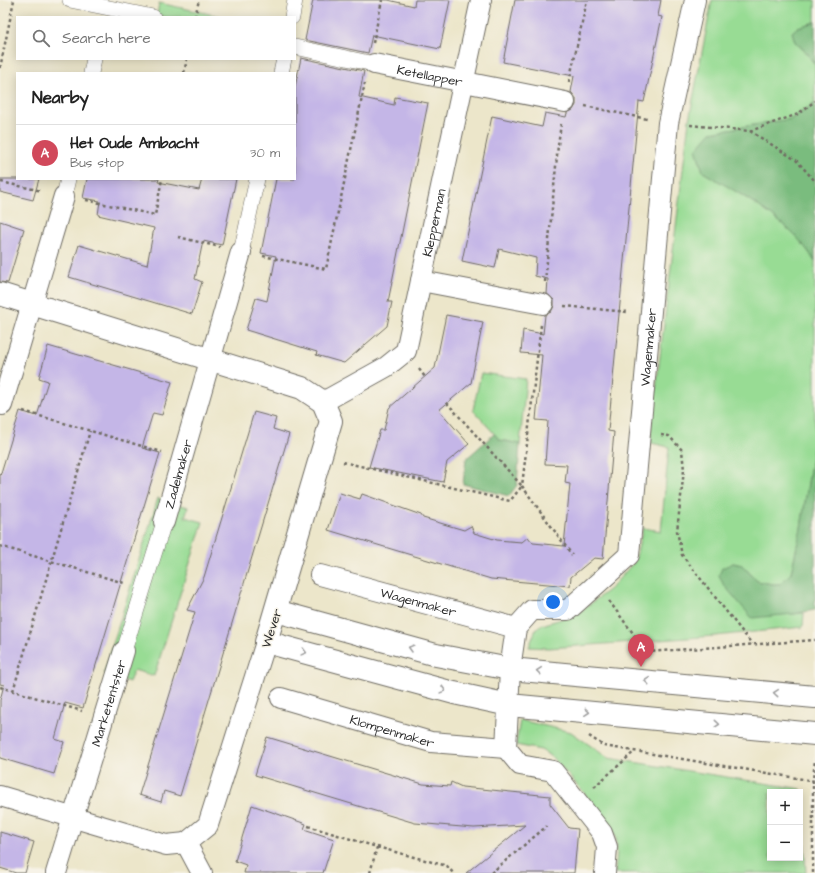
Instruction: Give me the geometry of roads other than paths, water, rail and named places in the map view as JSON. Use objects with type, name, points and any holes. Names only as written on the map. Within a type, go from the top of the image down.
[{"type":"street","points":[[70,0],[148,16]]},
{"type":"street","points":[[292,16],[295,0]]},
{"type":"street","name":"Klepperman","points":[[323,402],[386,367],[406,351],[481,0]]},
{"type":"street","name":"Wagenmaker","points":[[320,575],[516,628],[532,610],[568,610],[629,555],[668,123],[695,0]]},
{"type":"street","name":"Ketellapper","points":[[296,47],[565,102]]},
{"type":"street","points":[[91,72],[94,60]]},
{"type":"street","points":[[281,72],[284,60]]},
{"type":"street","name":"Zadelmaker","points":[[144,589],[184,458],[241,252],[257,180]]},
{"type":"street","points":[[1,408],[66,187]]},
{"type":"street","points":[[421,281],[543,304]]},
{"type":"street","points":[[0,294],[302,388],[323,402]]},
{"type":"street","name":"Wever","points":[[186,843],[208,825],[276,611],[331,421],[323,402]]},
{"type":"street","name":"Marketentster","points":[[56,873],[144,589]]},
{"type":"street","points":[[276,611],[436,655],[510,668],[815,697]]},
{"type":"street","points":[[516,628],[510,668],[506,748],[520,765],[553,771],[602,833],[607,847],[605,873]]},
{"type":"street","points":[[266,642],[454,693],[509,705],[815,734]]},
{"type":"street","name":"Klompenmaker","points":[[281,698],[430,742],[506,748]]},
{"type":"street","points":[[0,796],[166,845],[186,843],[202,873]]},
{"type":"place","name":"Het Oude Ambacht","points":[[641,667]]}]
